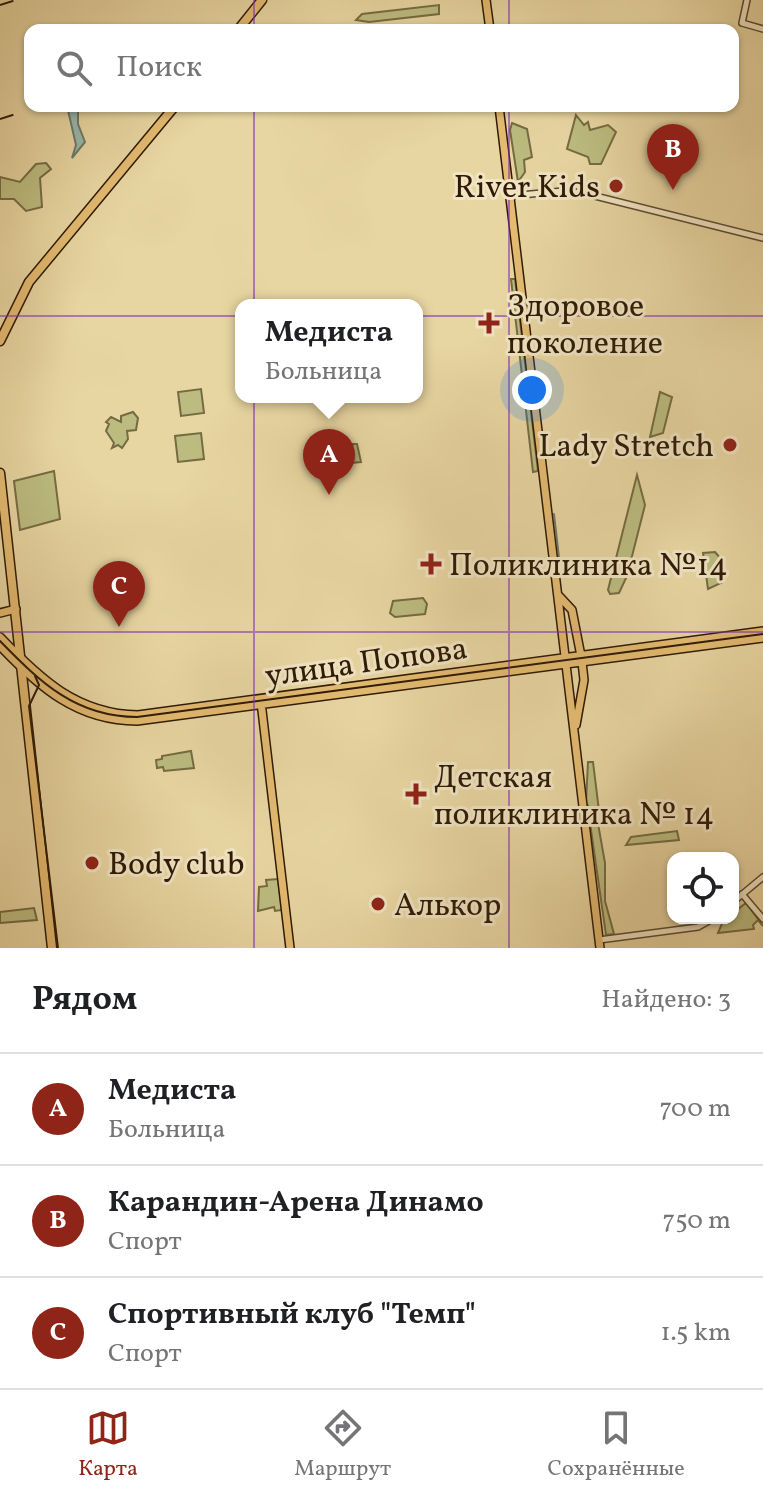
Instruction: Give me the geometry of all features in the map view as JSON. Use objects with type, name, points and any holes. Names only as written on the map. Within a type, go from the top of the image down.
[{"type":"highway","points":[[243,24],[262,0]]},
{"type":"highway","points":[[0,341],[29,282],[170,112]]},
{"type":"highway","points":[[0,473],[52,948]]},
{"type":"main road","points":[[486,0],[489,24]]},
{"type":"main road","points":[[500,112],[600,944]]},
{"type":"main road","points":[[558,596],[572,610],[584,680],[575,739]]},
{"type":"main road","points":[[0,613],[16,609]]},
{"type":"main road","name":"улица Попова","points":[[635,652],[763,631]]},
{"type":"main road","name":"улица Попова","points":[[0,637],[35,682],[79,710],[118,720],[147,721],[242,705]]},
{"type":"main road","name":"улица Попова","points":[[0,646],[74,701],[120,714],[146,715],[763,638]]},
{"type":"main road","points":[[20,660],[20,677]]},
{"type":"main road","points":[[23,702],[27,690],[35,682]]},
{"type":"main road","points":[[261,703],[290,948]]},
{"type":"street","points":[[747,0],[742,23],[763,29]]},
{"type":"street","points":[[510,196],[563,191],[583,193],[763,238]]},
{"type":"street","points":[[739,897],[763,877]]},
{"type":"street","points":[[742,894],[763,919]]},
{"type":"street","points":[[600,944],[703,924]]},
{"type":"green space","points":[[439,5],[439,14],[369,22],[356,20],[362,14]]},
{"type":"green space","points":[[576,115],[584,125],[588,122],[590,130],[608,125],[616,132],[601,164],[590,164],[588,157],[567,149]]},
{"type":"green space","points":[[512,123],[527,129],[532,157],[524,160],[525,172],[518,182],[510,130]]},
{"type":"green space","points":[[46,163],[51,169],[40,178],[42,207],[26,211],[14,199],[0,199],[0,177],[20,182],[36,164]]},
{"type":"green space","points":[[511,279],[515,279],[538,471],[533,472]]},
{"type":"green space","points":[[201,389],[204,413],[181,416],[178,392]]},
{"type":"green space","points":[[660,392],[672,397],[663,433],[650,437]]},
{"type":"green space","points":[[133,412],[138,418],[136,430],[127,431],[128,439],[122,448],[118,445],[112,448],[114,443],[106,431],[109,424],[106,422],[111,417],[121,422],[121,416]]},
{"type":"green space","points":[[201,433],[204,459],[178,462],[175,436]]},
{"type":"green space","points":[[353,444],[357,444],[361,462],[328,465],[329,469],[322,471],[326,462],[352,458],[351,452],[327,455],[327,460],[322,460],[321,449],[350,445],[351,450]]},
{"type":"green space","points":[[54,471],[60,519],[20,530],[14,481]]},
{"type":"green space","points":[[637,475],[645,505],[627,576],[619,593],[610,594],[608,590]]},
{"type":"green space","points":[[715,552],[721,559],[723,582],[708,589],[703,553]]},
{"type":"green space","points":[[423,598],[427,604],[425,614],[395,617],[390,613],[393,601]]},
{"type":"green space","points":[[191,751],[194,768],[164,771],[163,767],[157,768],[156,760],[162,759],[162,756]]},
{"type":"green space","points":[[588,762],[593,762],[599,811],[592,814],[586,802]]},
{"type":"green space","points":[[597,818],[605,863],[605,901],[614,934],[606,935],[590,823]]},
{"type":"green space","points":[[677,831],[679,840],[626,845],[631,837]]},
{"type":"green space","points":[[278,879],[282,910],[275,911],[274,907],[258,911],[259,887],[267,886],[266,880]]},
{"type":"green space","points":[[746,903],[763,926],[758,920],[753,925],[754,929],[718,933],[722,924],[739,924],[739,908]]},
{"type":"green space","points":[[34,908],[37,920],[0,923],[0,912]]},
{"type":"water","points":[[68,112],[78,112],[78,124],[85,142],[72,158],[76,145]]},
{"type":"waterway","points":[[554,514],[560,566]]},
{"type":"tram line","points":[[0,641],[45,683],[77,704],[95,711],[137,717],[763,634]]},
{"type":"tram line","points":[[35,676],[39,685],[29,706],[58,948]]},
{"type":"railway","points":[[0,5],[16,0]]},
{"type":"railway","points":[[0,119],[16,114]]},
{"type":"place","name":"River Kids","points":[[616,186]]},
{"type":"place","name":"Карандин-Арена Динамо","points":[[673,190]]},
{"type":"place","name":"Здоровое поколение","points":[[489,323]]},
{"type":"place","name":"Lady Stretch","points":[[730,445]]},
{"type":"place","name":"Медиста","points":[[329,495]]},
{"type":"place","name":"Поликлиника №14","points":[[431,564]]},
{"type":"place","name":"Спортивный клуб \"Темп\"","points":[[119,627]]},
{"type":"place","name":"Детская поликлиника № 14","points":[[416,794]]},
{"type":"place","name":"Body club","points":[[92,863]]},
{"type":"place","name":"Алькор","points":[[378,904]]}]
